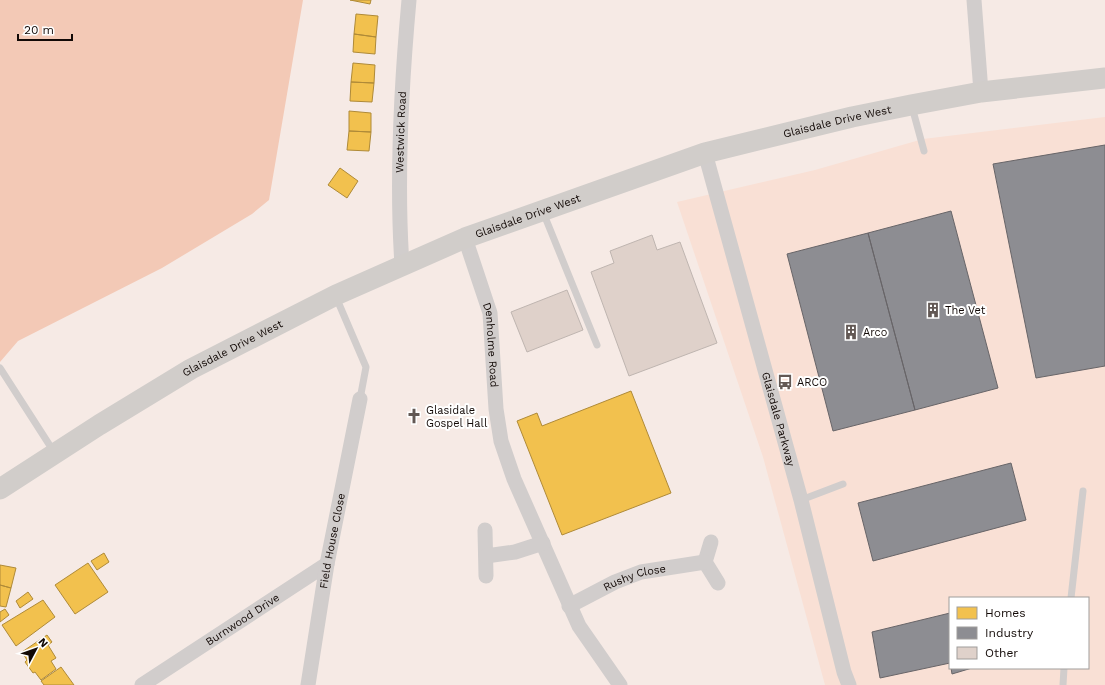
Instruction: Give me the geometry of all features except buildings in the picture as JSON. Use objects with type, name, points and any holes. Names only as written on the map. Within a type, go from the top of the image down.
[{"type":"street","name":"Westwick Road","points":[[402,265],[399,228],[402,81],[409,0]]},
{"type":"street","points":[[974,0],[981,92]]},
{"type":"street","name":"Glaisdale Drive West","points":[[0,489],[55,453],[191,369],[336,295],[465,238],[705,153],[852,117],[911,105],[981,92],[1105,78]]},
{"type":"street","name":"Glaisdale Parkway","points":[[705,153],[801,500],[844,672],[849,685]]},
{"type":"street","name":"Denholme Road","points":[[465,238],[490,313],[496,409],[501,441],[514,479],[543,542],[569,606],[594,649],[620,685]]},
{"type":"street","name":"Field House Close","points":[[308,685],[327,564],[360,399]]},
{"type":"street","points":[[484,530],[486,576]]},
{"type":"street","points":[[486,556],[515,552],[543,542]]},
{"type":"street","points":[[711,542],[705,562],[718,583]]},
{"type":"street","name":"Rushy Close","points":[[569,606],[615,582],[641,572],[705,562]]},
{"type":"street","name":"Burnwood Drive","points":[[142,685],[161,680],[327,564]]},
{"type":"lane","points":[[911,105],[924,151]]},
{"type":"lane","points":[[542,210],[597,345]]},
{"type":"lane","points":[[336,295],[366,367],[360,399]]},
{"type":"lane","points":[[0,368],[55,453]]},
{"type":"lane","points":[[801,500],[843,484]]},
{"type":"lane","points":[[1071,597],[1083,491]]},
{"type":"lane","points":[[1063,685],[1064,669]]},
{"type":"shaded area","points":[[0,0],[303,0],[269,200],[252,214],[162,268],[18,341],[0,362]]},
{"type":"shaded area","points":[[1105,117],[1105,685],[825,685],[763,457],[677,202],[815,170],[923,139]]},
{"type":"place","name":"The Vet","points":[[933,310]]},
{"type":"place","name":"Arco","points":[[851,332]]},
{"type":"place","name":"ARCO","points":[[785,382]]},
{"type":"place","name":"Glasidale Gospel Hall","points":[[414,416]]}]
